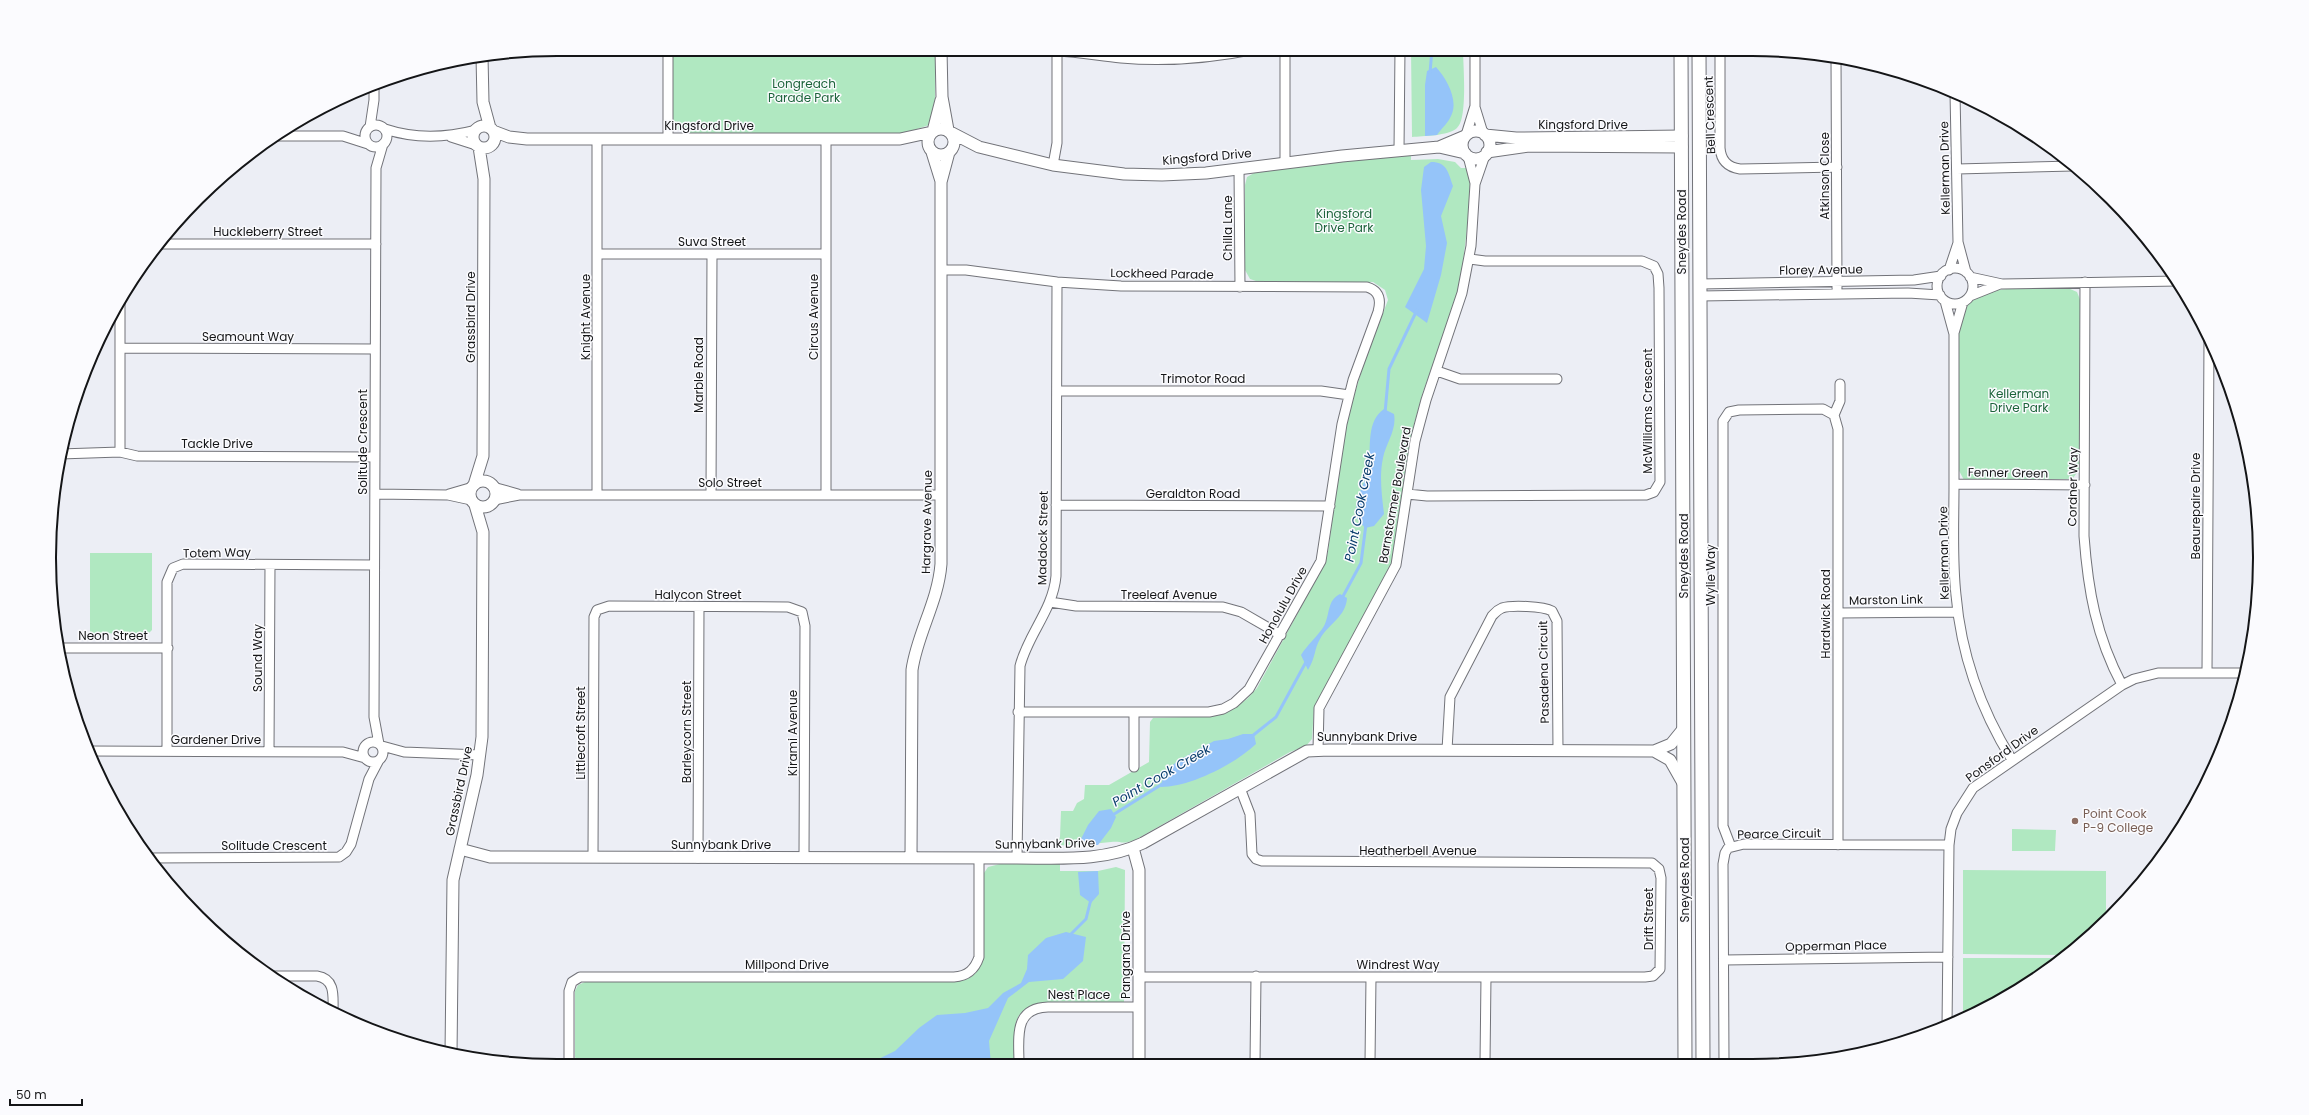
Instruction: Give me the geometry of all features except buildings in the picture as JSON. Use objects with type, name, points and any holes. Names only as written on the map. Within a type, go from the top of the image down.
[{"type":"main road","name":"Sneydes Road","points":[[1681,56],[1685,1056]]},
{"type":"main road","name":"Sneydes Road","points":[[1699,56],[1703,1059]]},
{"type":"main road","points":[[1682,142],[1699,141]]},
{"type":"main road","points":[[1683,291],[1700,290]]},
{"type":"main road","points":[[1685,1056],[1697,1035],[1702,999]]},
{"type":"street","points":[[668,56],[668,139]]},
{"type":"street","points":[[941,56],[942,97],[950,132],[955,143],[950,152],[941,155],[931,151],[928,141],[942,97]]},
{"type":"street","points":[[1053,165],[1056,143],[1057,56]]},
{"type":"street","points":[[1106,56],[1122,58],[1172,59],[1215,56]]},
{"type":"street","points":[[1285,56],[1285,162]]},
{"type":"street","points":[[1399,150],[1400,56]]},
{"type":"street","points":[[1475,56],[1475,106],[1462,146],[1467,155],[1477,158],[1486,153],[1489,144],[1484,134],[1475,106]]},
{"type":"street","name":"Bell Crescent","points":[[1720,56],[1720,148],[1722,157],[1726,164],[1740,169],[1837,167]]},
{"type":"street","points":[[477,146],[473,139],[477,129],[483,102],[482,62]]},
{"type":"street","name":"Atkinson Close","points":[[1836,64],[1837,295]]},
{"type":"street","points":[[369,144],[365,138],[369,128],[374,91]]},
{"type":"street","points":[[374,100],[387,136],[384,143]]},
{"type":"street","name":"Kellerman Drive","points":[[1955,100],[1958,242],[1968,275]]},
{"type":"street","points":[[449,136],[485,148],[492,144],[495,137],[483,102]]},
{"type":"street","points":[[287,136],[343,136],[376,125],[409,136]]},
{"type":"street","points":[[343,136],[376,147],[384,143],[409,136],[449,136],[484,126],[492,130]]},
{"type":"street","points":[[932,132],[940,128],[950,132]]},
{"type":"street","name":"Kingsford Drive","points":[[492,130],[517,138]]},
{"type":"street","points":[[1466,135],[1474,131],[1484,134]]},
{"type":"street","name":"Kingsford Drive","points":[[492,144],[517,138],[900,139],[932,132]]},
{"type":"street","name":"Kingsford Drive","points":[[950,132],[979,147],[1053,165],[1124,174],[1162,175],[1239,169],[1285,162],[1439,147],[1466,135]]},
{"type":"street","name":"Kingsford Drive","points":[[1484,134],[1516,138],[1682,142]]},
{"type":"street","name":"Knight Avenue","points":[[597,139],[597,495]]},
{"type":"street","name":"Circus Avenue","points":[[826,139],[826,495]]},
{"type":"street","name":"Kingsford Drive","points":[[900,139],[924,146],[931,151]]},
{"type":"street","name":"Kingsford Drive","points":[[1486,153],[1529,146],[1682,142]]},
{"type":"street","name":"Solitude Crescent","points":[[376,168],[384,143]]},
{"type":"street","name":"Solitude Crescent","points":[[369,144],[376,168],[374,717],[380,745]]},
{"type":"street","name":"Grassbird Drive","points":[[484,179],[492,144]]},
{"type":"street","name":"Grassbird Drive","points":[[477,146],[484,179],[483,456],[491,485]]},
{"type":"street","name":"Kingsford Drive","points":[[950,152],[979,147]]},
{"type":"street","name":"Kingsford Drive","points":[[1439,147],[1467,155]]},
{"type":"street","name":"Hargrave Avenue","points":[[931,151],[941,182]]},
{"type":"street","name":"Hargrave Avenue","points":[[911,858],[912,670],[917,647],[939,585],[941,564],[941,182],[950,152]]},
{"type":"street","name":"Barnstormer Boulevard","points":[[1318,750],[1320,708],[1396,566],[1418,427],[1457,314],[1470,259],[1475,184],[1486,153]]},
{"type":"street","name":"Barnstormer Boulevard","points":[[1467,155],[1475,184]]},
{"type":"street","points":[[1957,169],[2065,166]]},
{"type":"street","name":"Chilla Lane","points":[[1239,169],[1240,287]]},
{"type":"street","name":"Kellerman Drive","points":[[1949,270],[1958,242]]},
{"type":"street","name":"Huckleberry Street","points":[[166,244],[376,244]]},
{"type":"street","name":"Suva Street","points":[[598,254],[826,254]]},
{"type":"street","name":"Marble Road","points":[[711,495],[712,254]]},
{"type":"street","name":"McWilliams Crescent","points":[[1407,494],[1646,496],[1654,492],[1659,486],[1659,288],[1658,274],[1654,266],[1642,261],[1485,261],[1470,259]]},
{"type":"street","points":[[2002,284],[1954,304],[1942,298],[1938,285],[1941,276],[1949,270],[1955,269],[1968,275],[2002,284],[2169,281]]},
{"type":"street","name":"Lockheed Parade","points":[[941,270],[966,270],[1057,282],[1121,286],[1367,287],[1375,291],[1379,296]]},
{"type":"street","points":[[1966,299],[1973,287],[1968,275]]},
{"type":"street","name":"Florey Avenue","points":[[1700,290],[1837,282],[1914,280],[1941,276]]},
{"type":"street","name":"Maddock Street","points":[[1018,858],[1018,674],[1022,656],[1050,602],[1056,576],[1057,282]]},
{"type":"street","name":"Cordner Way","points":[[2085,282],[2084,536],[2090,600],[2100,633],[2122,685]]},
{"type":"street","name":"Florey Avenue","points":[[1700,290],[1837,295],[1908,293],[1942,298]]},
{"type":"street","name":"Honolulu Drive","points":[[1018,712],[1201,713],[1216,711],[1228,706],[1240,699],[1249,689],[1321,561],[1338,441],[1348,395],[1378,312],[1379,296]]},
{"type":"street","name":"Kellerman Drive","points":[[1942,298],[1954,334],[1955,581],[1958,612],[1972,675],[1990,720],[2012,760]]},
{"type":"street","name":"Kellerman Drive","points":[[1954,334],[1966,299]]},
{"type":"street","points":[[120,313],[120,452]]},
{"type":"street","name":"Seamount Way","points":[[120,348],[375,349]]},
{"type":"street","name":"Beaurepaire Drive","points":[[2208,673],[2209,353]]},
{"type":"street","points":[[1437,371],[1460,379],[1557,378]]},
{"type":"street","name":"Hardwick Road","points":[[1838,845],[1838,429],[1834,415],[1840,401],[1840,384]]},
{"type":"street","name":"Trimotor Road","points":[[1057,391],[1321,391],[1348,395]]},
{"type":"street","name":"Wylie Way","points":[[1731,847],[1723,826],[1723,421],[1729,412],[1739,410],[1824,409],[1834,415]]},
{"type":"street","name":"Tackle Drive","points":[[67,454],[120,452],[137,456],[375,457]]},
{"type":"street","name":"Grassbird Drive","points":[[473,486],[483,456]]},
{"type":"street","points":[[375,494],[448,494],[481,482],[491,485],[495,494],[492,502],[483,507],[473,502],[448,494]]},
{"type":"street","name":"Fenner Green","points":[[1954,484],[2085,485]]},
{"type":"street","name":"Solo Street","points":[[491,485],[519,495]]},
{"type":"street","points":[[473,486],[470,493],[473,502]]},
{"type":"street","name":"Solo Street","points":[[492,502],[519,495],[941,495]]},
{"type":"street","name":"Grassbird Drive","points":[[473,502],[483,532]]},
{"type":"street","name":"Grassbird Drive","points":[[451,1047],[452,891],[454,870],[460,849],[480,755],[482,737],[483,532],[492,502]]},
{"type":"street","name":"Geraldton Road","points":[[1056,505],[1330,506]]},
{"type":"street","name":"Totem Way","points":[[166,752],[168,582],[173,568],[183,564],[374,565]]},
{"type":"street","name":"Sound Way","points":[[269,752],[270,565]]},
{"type":"street","name":"Treeleaf Avenue","points":[[1050,602],[1071,606],[1223,607],[1241,612],[1281,634]]},
{"type":"street","name":"Halycon Street","points":[[597,610],[609,606],[788,607],[800,610]]},
{"type":"street","name":"Barleycorn Street","points":[[698,858],[699,607]]},
{"type":"street","name":"Pasadena Circuit","points":[[1447,750],[1448,709],[1452,692],[1492,616],[1504,607],[1536,607],[1552,611],[1557,621],[1558,751]]},
{"type":"street","name":"Littlecroft Street","points":[[593,858],[594,623],[597,610]]},
{"type":"street","name":"Kirami Avenue","points":[[800,610],[803,614],[805,626],[804,857]]},
{"type":"street","name":"Marston Link","points":[[1838,613],[1958,612]]},
{"type":"street","name":"Neon Street","points":[[65,648],[168,648]]},
{"type":"street","name":"Ponsford Drive","points":[[1947,1019],[1949,845],[1953,822],[1965,799],[1979,784],[2012,760],[2122,685],[2158,673],[2239,673]]},
{"type":"street","points":[[1134,712],[1134,766]]},
{"type":"street","name":"Solitude Crescent","points":[[366,745],[374,717]]},
{"type":"street","name":"Sunnybank Drive","points":[[460,849],[490,857],[1089,857],[1133,848],[1297,756],[1307,752],[1318,750],[1654,751],[1671,744],[1684,728]]},
{"type":"street","points":[[404,752],[373,762],[366,759],[363,752],[366,745],[373,742],[404,752],[480,755]]},
{"type":"street","name":"Gardener Drive","points":[[95,751],[343,752],[366,745]]},
{"type":"street","points":[[380,745],[384,752],[380,759]]},
{"type":"street","points":[[1654,751],[1672,762],[1685,787]]},
{"type":"street","name":"Gardener Drive","points":[[343,752],[366,759]]},
{"type":"street","name":"Solitude Crescent","points":[[366,759],[368,779]]},
{"type":"street","name":"Solitude Crescent","points":[[156,858],[339,857],[346,852],[351,844],[368,779],[380,759]]},
{"type":"street","name":"Heatherbell Avenue","points":[[1240,788],[1250,814],[1252,854],[1256,859],[1262,862],[1648,862],[1655,864]]},
{"type":"street","name":"Pearce Circuit","points":[[1724,1059],[1724,861],[1726,852],[1731,847],[1744,844],[1949,845]]},
{"type":"street","name":"Pangana Drive","points":[[1133,848],[1139,870],[1139,1059]]},
{"type":"street","name":"Millpond Drive","points":[[569,1059],[569,991],[572,982],[580,977],[954,977],[967,974],[973,968],[979,957],[979,858]]},
{"type":"street","name":"Drift Street","points":[[1655,864],[1660,873],[1661,886],[1661,963],[1656,974]]},
{"type":"street","name":"Opperman Place","points":[[1724,960],[1948,957]]},
{"type":"street","name":"Windrest Way","points":[[1139,977],[1645,977],[1656,974]]},
{"type":"street","points":[[282,976],[317,976],[324,978],[332,986],[334,1006]]},
{"type":"street","points":[[1255,1059],[1256,976]]},
{"type":"street","points":[[1370,1059],[1371,977]]},
{"type":"street","points":[[1485,1059],[1486,977]]},
{"type":"street","name":"Nest Place","points":[[1019,1059],[1020,1026],[1026,1015],[1034,1009],[1048,1007],[1139,1007]]},
{"type":"green space","name":"Longreach Parade Park","points":[[673,56],[935,56],[935,98],[929,125],[905,133],[684,133],[676,128],[673,122]]},
{"type":"green space","points":[[1411,56],[1463,56],[1464,103],[1463,114],[1457,128],[1448,133],[1412,137]]},
{"type":"green space","name":"Kingsford Drive Park","points":[[1411,154],[1411,160],[1438,159],[1455,162],[1461,168],[1467,168],[1470,183],[1469,211],[1462,271],[1455,302],[1423,392],[1413,428],[1392,561],[1381,586],[1314,707],[1312,739],[1306,746],[1290,752],[1135,840],[1124,843],[1115,842],[1061,845],[1058,843],[1060,837],[1061,811],[1073,811],[1077,803],[1084,799],[1085,785],[1109,785],[1149,762],[1150,722],[1153,718],[1217,716],[1231,710],[1247,699],[1257,688],[1324,565],[1328,552],[1341,453],[1349,412],[1365,360],[1388,300],[1385,290],[1373,282],[1259,282],[1250,279],[1245,270],[1245,185],[1247,177],[1254,173],[1340,161]]},
{"type":"green space","name":"Kellerman Drive Park","points":[[2068,288],[2077,292],[2081,302],[2079,470],[2073,478],[2067,479],[1964,480],[1956,465],[1959,329],[1965,307],[1970,301],[1979,296],[2003,289]]},
{"type":"green space","points":[[90,553],[152,553],[152,630],[148,634],[90,633]]},
{"type":"green space","points":[[2012,829],[2056,830],[2055,851],[2012,851]]},
{"type":"green space","points":[[1000,864],[1060,864],[1060,871],[1098,871],[1116,867],[1125,870],[1124,1002],[1047,1002],[1033,1005],[1022,1012],[1016,1022],[1014,1038],[1015,1059],[576,1059],[575,1057],[575,991],[578,985],[585,982],[959,981],[968,979],[977,971],[982,960],[984,937],[983,883],[984,873],[988,867]]},
{"type":"green space","points":[[1963,870],[2106,871],[2106,912],[2082,935],[2057,955],[1963,954]]},
{"type":"green space","points":[[1963,958],[2053,958],[2002,992],[1963,1012]]},
{"type":"water","points":[[1436,67],[1451,91],[1454,105],[1453,112],[1449,120],[1437,135],[1425,136],[1425,85],[1427,71]]},
{"type":"water","points":[[1431,162],[1436,162],[1444,166],[1453,186],[1441,216],[1447,243],[1441,275],[1427,323],[1405,307],[1424,269],[1426,246],[1421,190],[1424,167]]},
{"type":"water","points":[[1384,409],[1394,414],[1395,420],[1393,431],[1384,452],[1381,472],[1384,514],[1374,526],[1365,528],[1356,517],[1357,504],[1359,493],[1367,476],[1369,467],[1370,435],[1374,420]]},
{"type":"water","points":[[1340,594],[1347,598],[1346,605],[1340,615],[1320,639],[1308,670],[1301,655],[1324,626],[1333,600]]},
{"type":"water","points":[[1243,734],[1254,734],[1256,744],[1247,752],[1212,773],[1198,779],[1173,786],[1161,787],[1164,772],[1179,760],[1214,741],[1228,739]]},
{"type":"water","points":[[1111,809],[1116,817],[1111,828],[1098,845],[1078,845],[1088,825],[1099,811]]},
{"type":"water","points":[[1098,871],[1099,894],[1091,903],[1080,895],[1078,872]]},
{"type":"water","points":[[1066,932],[1086,937],[1083,961],[1063,979],[1029,982],[1008,998],[989,1041],[991,1059],[878,1059],[895,1051],[919,1028],[937,1015],[965,1013],[988,1008],[1003,993],[1021,983],[1027,969],[1028,955],[1046,938]]},
{"type":"waterway","name":"Point Cook Creek","points":[[1430,73],[1431,56]]},
{"type":"waterway","name":"Point Cook Creek","points":[[1385,413],[1389,369],[1417,310]]},
{"type":"waterway","name":"Point Cook Creek","points":[[1341,600],[1361,563],[1366,524]]},
{"type":"waterway","name":"Point Cook Creek","points":[[1251,737],[1276,717],[1306,662]]},
{"type":"waterway","name":"Point Cook Creek","points":[[1111,816],[1164,783]]},
{"type":"waterway","name":"Point Cook Creek","points":[[1069,936],[1086,919],[1091,899]]},
{"type":"place","name":"Point Cook P-9 College","points":[[2075,821]]}]
